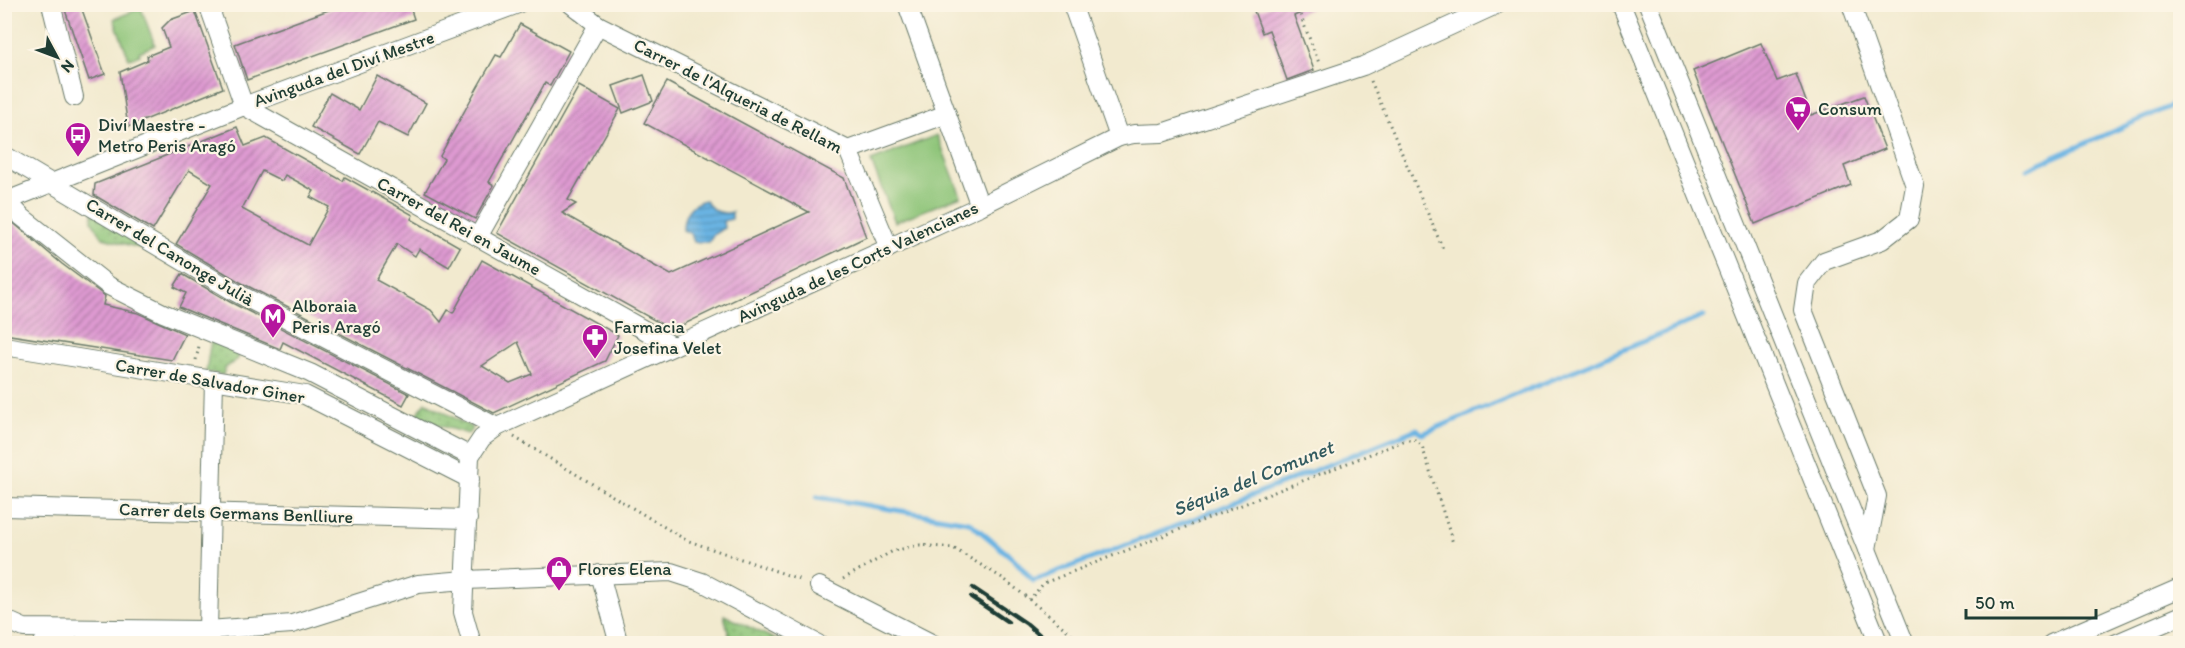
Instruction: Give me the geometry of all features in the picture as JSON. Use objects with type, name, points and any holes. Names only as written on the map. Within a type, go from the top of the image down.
[{"type":"street","points":[[51,4],[74,97]]},
{"type":"street","points":[[208,4],[244,106]]},
{"type":"street","name":"Avinguda del Diví Mestre","points":[[5,200],[244,106],[518,4]]},
{"type":"street","name":"Carrer de l'Alqueria de Rellam","points":[[571,4],[598,25],[848,150],[889,248]]},
{"type":"street","points":[[907,4],[980,206]]},
{"type":"street","points":[[1072,4],[1119,137]]},
{"type":"street","name":"Avinguda de les Corts Valencianes","points":[[470,456],[482,438],[497,427],[980,206],[1119,137],[1162,133],[1364,66],[1498,4]]},
{"type":"street","points":[[1621,4],[1879,644]]},
{"type":"street","points":[[1648,4],[1905,644]]},
{"type":"street","points":[[1851,4],[1915,186],[1909,219],[1882,240],[1824,261],[1807,283],[1803,310],[1877,496],[1867,549]]},
{"type":"street","points":[[478,237],[598,25]]},
{"type":"street","name":"Carrer del Rei en Jaume","points":[[244,106],[673,346]]},
{"type":"street","points":[[848,150],[947,114]]},
{"type":"street","name":"Carrer del Canonge Julià","points":[[4,154],[235,292],[497,427]]},
{"type":"street","points":[[5,200],[22,217],[109,286],[163,313],[310,373],[470,456],[463,612],[472,644]]},
{"type":"street","name":"Carrer de Salvador Giner","points":[[4,346],[305,395],[470,479]]},
{"type":"street","points":[[210,637],[214,380]]},
{"type":"street","name":"Carrer dels Germans Benlliure","points":[[4,507],[468,519]]},
{"type":"street","points":[[4,619],[24,628],[78,636],[210,637],[292,624],[418,584],[670,572],[702,582],[818,644]]},
{"type":"street","points":[[600,574],[618,641]]},
{"type":"street","points":[[819,585],[933,644]]},
{"type":"street","points":[[2051,644],[2181,588]]},
{"type":"street","points":[[2115,644],[2181,616]]},
{"type":"street","points":[[42,644],[78,636]]},
{"type":"path","points":[[1296,4],[1317,59],[1328,78]]},
{"type":"path","points":[[1364,66],[1443,249]]},
{"type":"path","points":[[193,377],[202,329]]},
{"type":"path","points":[[497,427],[686,540],[819,585],[845,579],[893,552],[920,545],[953,548],[1004,579],[1084,644]]},
{"type":"path","points":[[1029,600],[1044,583],[1406,440],[1415,440],[1422,446],[1453,543]]},
{"type":"green space","points":[[141,8],[155,45],[129,59],[114,19]]},
{"type":"green space","points":[[937,135],[961,196],[895,222],[871,161]]},
{"type":"green space","points":[[93,212],[162,254],[103,238],[92,221]]},
{"type":"green space","points":[[211,339],[241,346],[238,359],[225,368],[223,375],[206,372]]},
{"type":"green space","points":[[425,402],[473,428],[468,434],[431,423],[417,415]]},
{"type":"green space","points":[[724,615],[783,643],[731,643]]},
{"type":"water","points":[[705,200],[716,211],[732,212],[732,219],[723,221],[724,228],[714,234],[709,242],[694,242],[691,234],[683,230],[684,220],[691,207]]},
{"type":"building","points":[[63,4],[80,4],[105,74],[89,80]]},
{"type":"building","points":[[345,4],[409,4],[414,19],[247,80],[235,44]]},
{"type":"building","points":[[1276,4],[1322,4],[1294,16],[1314,70],[1287,80],[1269,30],[1262,33],[1254,11]]},
{"type":"building","points":[[195,11],[223,88],[128,127],[120,72],[148,60],[147,56],[169,47],[162,28],[170,20]]},
{"type":"building","points":[[520,24],[569,51],[550,86],[545,83],[489,182],[494,185],[475,219],[425,192],[444,159],[440,156],[477,88],[496,55],[501,57]]},
{"type":"building","name":"Consum","points":[[1761,43],[1777,81],[1796,74],[1811,115],[1864,96],[1885,149],[1844,166],[1851,185],[1755,224],[1693,71]]},
{"type":"building","points":[[644,75],[653,101],[623,113],[613,86]]},
{"type":"building","points":[[377,76],[426,103],[408,137],[378,122],[360,154],[311,127],[330,93],[359,110]]},
{"type":"building","points":[[667,82],[844,178],[866,237],[672,330],[497,233],[579,86],[620,109],[568,200],[576,204],[562,213],[671,275],[809,212],[644,123]]},
{"type":"building","points":[[237,127],[245,146],[266,138],[343,181],[345,177],[413,215],[411,219],[460,247],[449,267],[419,249],[415,256],[397,244],[376,280],[431,310],[441,322],[448,310],[453,313],[482,260],[618,335],[605,361],[494,413],[240,282],[176,244],[212,184],[189,170],[153,230],[94,195],[95,184]],"holes":[[[262,171],[282,181],[285,175],[300,183],[314,191],[310,197],[329,207],[308,245],[242,209]],[[518,342],[532,374],[510,383],[482,366]]]},
{"type":"building","points":[[4,215],[62,264],[105,296],[103,305],[138,313],[185,334],[172,360],[4,334]]},
{"type":"building","points":[[182,274],[230,302],[409,394],[403,405],[283,342],[280,349],[179,307],[186,293],[174,287]]},
{"type":"waterway","name":"Séquia del Comunet","points":[[2027,169],[2180,102]]},
{"type":"waterway","name":"Séquia del Comunet","points":[[817,497],[969,522],[1015,560],[1033,581],[1417,429],[1422,434],[1704,316]]},
{"type":"railway","points":[[973,588],[1027,624],[1050,644]]},
{"type":"railway","points":[[971,597],[1008,622]]},
{"type":"place","name":"Consum","points":[[1798,132]]},
{"type":"place","name":"Diví Maestre - Metro Peris Aragó","points":[[78,158]]},
{"type":"place","name":"Alboraia Peris Aragó","points":[[273,339]]},
{"type":"place","name":"Farmacia Josefina Velet","points":[[595,360]]},
{"type":"place","name":"Flores Elena","points":[[559,592]]}]
